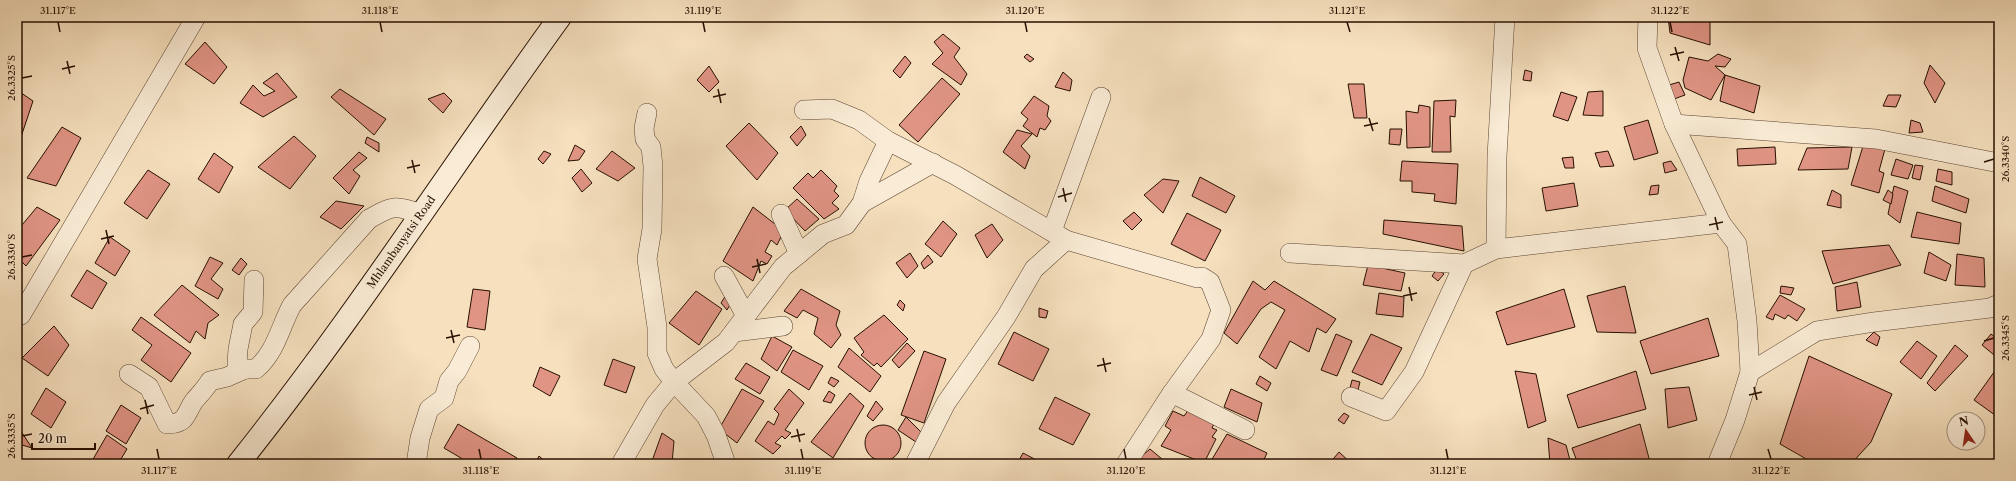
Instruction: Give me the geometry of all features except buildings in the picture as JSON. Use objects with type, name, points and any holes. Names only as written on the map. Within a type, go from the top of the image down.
[{"type":"main road","name":"Mhlambanyatsi Road","points":[[238,464],[282,410],[421,214],[488,115],[560,17]]},
{"type":"street","points":[[17,317],[21,314],[60,250],[196,17]]},
{"type":"street","points":[[1496,249],[1497,156],[1505,17]]},
{"type":"street","points":[[1648,17],[1647,48],[1674,124],[1721,223],[1737,244],[1747,321],[1750,372],[1735,420],[1717,464]]},
{"type":"street","points":[[915,464],[946,403],[1006,317],[1034,269],[1059,235],[1101,97]]},
{"type":"street","points":[[804,110],[832,109],[859,120],[888,141],[933,163],[1059,235],[1197,278],[1202,277],[1210,282],[1221,310],[1211,339],[1172,393],[1126,464]]},
{"type":"street","points":[[647,113],[644,128],[645,138],[651,147],[653,166],[652,229],[647,259],[657,327],[657,353],[664,369],[674,382],[706,416],[716,435],[726,464]]},
{"type":"street","points":[[1674,124],[1876,139],[1999,163]]},
{"type":"street","points":[[621,464],[655,405],[674,382],[726,342],[783,266],[823,234],[846,225],[862,203],[869,180],[888,141]]},
{"type":"street","points":[[862,203],[933,163]]},
{"type":"street","points":[[129,374],[149,387],[167,424],[177,424],[183,420],[194,401],[205,390],[210,381],[227,377],[245,369],[256,369],[265,361],[274,347],[284,320],[292,305],[369,219],[384,210],[398,206],[421,214]]},
{"type":"street","points":[[781,214],[799,254]]},
{"type":"street","points":[[1290,253],[1464,264],[1496,249],[1721,223]]},
{"type":"street","points":[[1351,397],[1386,411],[1414,372],[1464,264]]},
{"type":"street","points":[[724,276],[746,316]]},
{"type":"street","points":[[245,369],[237,364],[238,349],[243,324],[253,312],[254,280]]},
{"type":"street","points":[[1750,372],[1817,331],[1874,322],[1990,308],[1999,304]]},
{"type":"street","points":[[734,332],[783,326]]},
{"type":"street","points":[[416,464],[420,438],[429,409],[444,398],[449,381],[457,371],[470,346]]},
{"type":"street","points":[[1172,393],[1245,430]]}]
